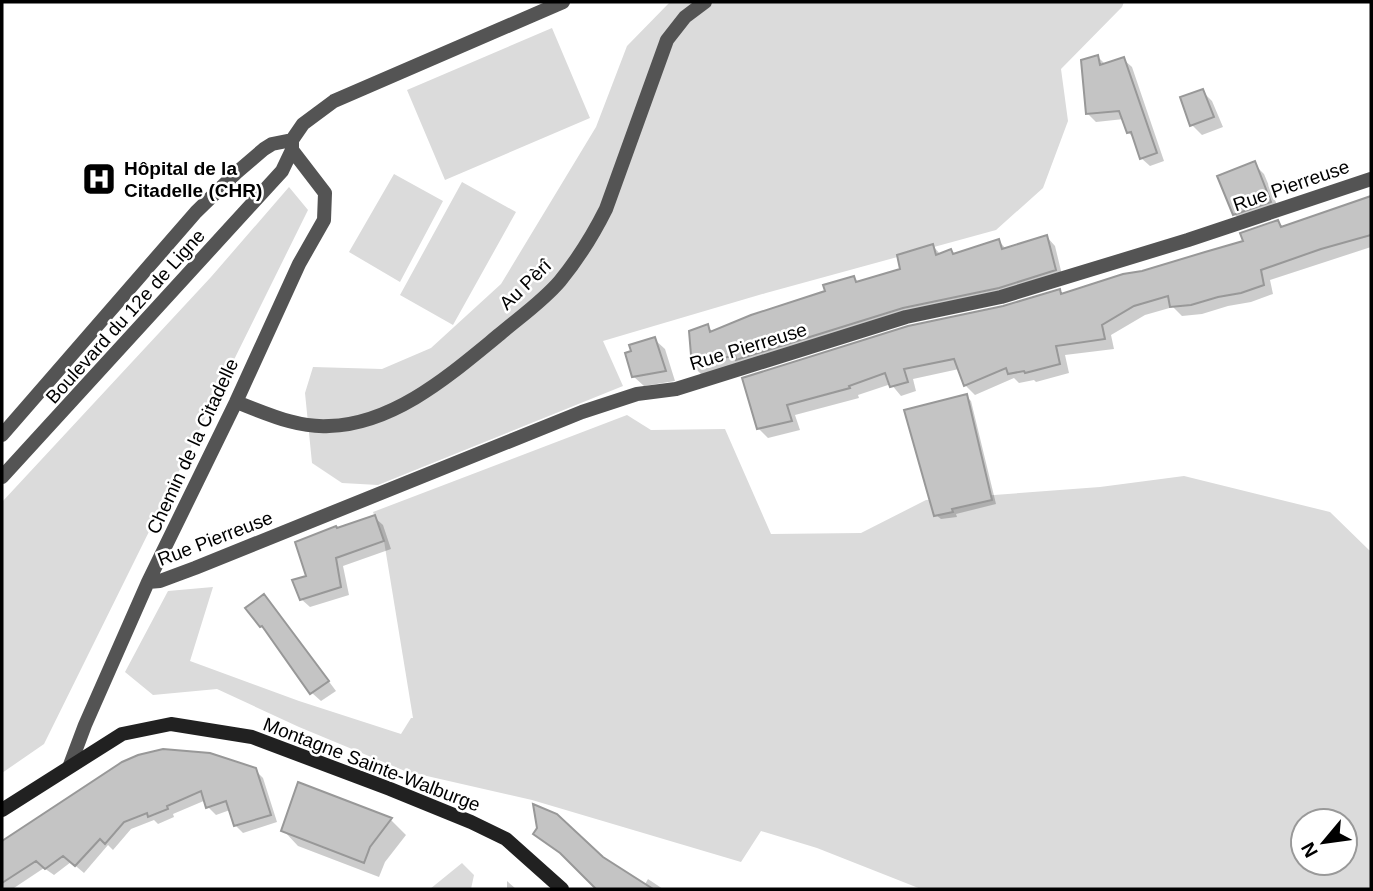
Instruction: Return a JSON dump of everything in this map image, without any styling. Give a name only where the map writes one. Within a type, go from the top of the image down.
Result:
[{"type":"street","points":[[292,145],[303,124],[334,101],[563,2]]},
{"type":"street","name":"Au Pèrî","points":[[236,402],[285,420],[312,425],[351,424],[384,414],[451,373],[537,304],[559,282],[597,227],[606,209],[667,40],[685,17],[705,2]]},
{"type":"street","name":"Boulevard du 12e de Ligne","points":[[2,435],[196,212],[264,149],[272,144],[292,145],[282,172],[2,477]]},
{"type":"street","name":"Chemin de la Citadelle","points":[[71,765],[85,725],[148,582],[236,402],[299,264],[324,220],[325,192],[292,145]]},
{"type":"street","name":"Rue Pierreuse","points":[[148,582],[160,581],[219,559],[582,412],[638,394],[676,389],[906,317],[1025,290],[1188,240],[1371,178]]},
{"type":"street","name":"Montagne Sainte-Walburge","points":[[2,810],[122,734],[171,724],[252,737],[471,822],[506,839],[562,889]]},
{"type":"shaded area","points":[[670,2],[1124,2],[1061,69],[1068,121],[1043,188],[996,230],[603,341],[623,386],[378,485],[342,483],[312,463],[305,393],[313,367],[382,369],[431,348],[501,284],[596,127],[627,46]]},
{"type":"shaded area","points":[[552,28],[590,118],[445,180],[407,90]]},
{"type":"shaded area","points":[[394,174],[443,201],[400,282],[349,252]]},
{"type":"shaded area","points":[[462,182],[516,212],[453,325],[400,295]]},
{"type":"shaded area","points":[[289,187],[308,210],[44,744],[2,773],[2,502],[211,277]]},
{"type":"shaded area","points":[[627,415],[651,430],[725,429],[771,534],[861,533],[926,500],[1100,487],[1184,476],[1330,512],[1371,551],[1371,889],[921,889],[817,848],[761,831],[741,862],[532,800],[405,771],[217,689],[153,695],[125,672],[168,591],[213,587],[190,661],[299,701],[401,734],[413,718],[384,541],[373,512]]},
{"type":"shaded area","points":[[462,863],[474,875],[471,889],[430,889]]},
{"type":"building","points":[[1098,55],[1100,65],[1124,57],[1157,153],[1140,159],[1131,132],[1127,133],[1119,111],[1086,114],[1081,60]]},
{"type":"building","points":[[1203,89],[1214,117],[1190,126],[1180,97]]},
{"type":"building","points":[[1255,161],[1271,202],[1233,215],[1217,176]]},
{"type":"building","points":[[1371,196],[1371,235],[1261,270],[1264,285],[1241,293],[1191,305],[1170,307],[1168,296],[1134,306],[1102,325],[1105,339],[1056,346],[1060,364],[1025,373],[1008,374],[1006,368],[964,386],[954,359],[904,369],[908,382],[890,387],[885,373],[849,386],[850,388],[787,405],[792,421],[757,429],[742,378],[908,326],[1003,306],[1060,289],[1061,294],[1123,274],[1142,271],[1243,241],[1240,233],[1278,220],[1281,227]]},
{"type":"building","points":[[1047,235],[1056,270],[999,288],[903,308],[736,360],[735,355],[692,367],[689,331],[708,324],[710,332],[751,315],[825,291],[823,285],[854,276],[856,282],[900,269],[897,255],[933,244],[936,255],[951,249],[953,254],[999,239],[1002,249]]},
{"type":"building","points":[[655,337],[666,371],[632,377],[625,353],[631,351],[629,345]]},
{"type":"building","points":[[967,394],[992,500],[934,516],[904,410]]},
{"type":"building","points":[[375,515],[384,541],[336,558],[341,587],[300,600],[292,580],[306,576],[295,542]]},
{"type":"building","points":[[264,594],[329,681],[310,694],[262,626],[260,627],[245,608]]},
{"type":"building","points":[[163,749],[210,753],[256,768],[271,815],[234,826],[226,801],[206,808],[201,791],[167,806],[168,809],[148,817],[147,813],[124,822],[105,844],[100,839],[75,866],[63,856],[45,869],[36,861],[2,883],[2,841],[122,762]]},
{"type":"building","points":[[298,782],[392,818],[370,847],[364,863],[281,831]]},
{"type":"building","points":[[533,804],[557,814],[603,857],[653,889],[596,889],[560,853],[533,834],[537,828]]},
{"type":"place","name":"Hôpital de la Citadelle (CHR)","points":[[99,179]]}]
